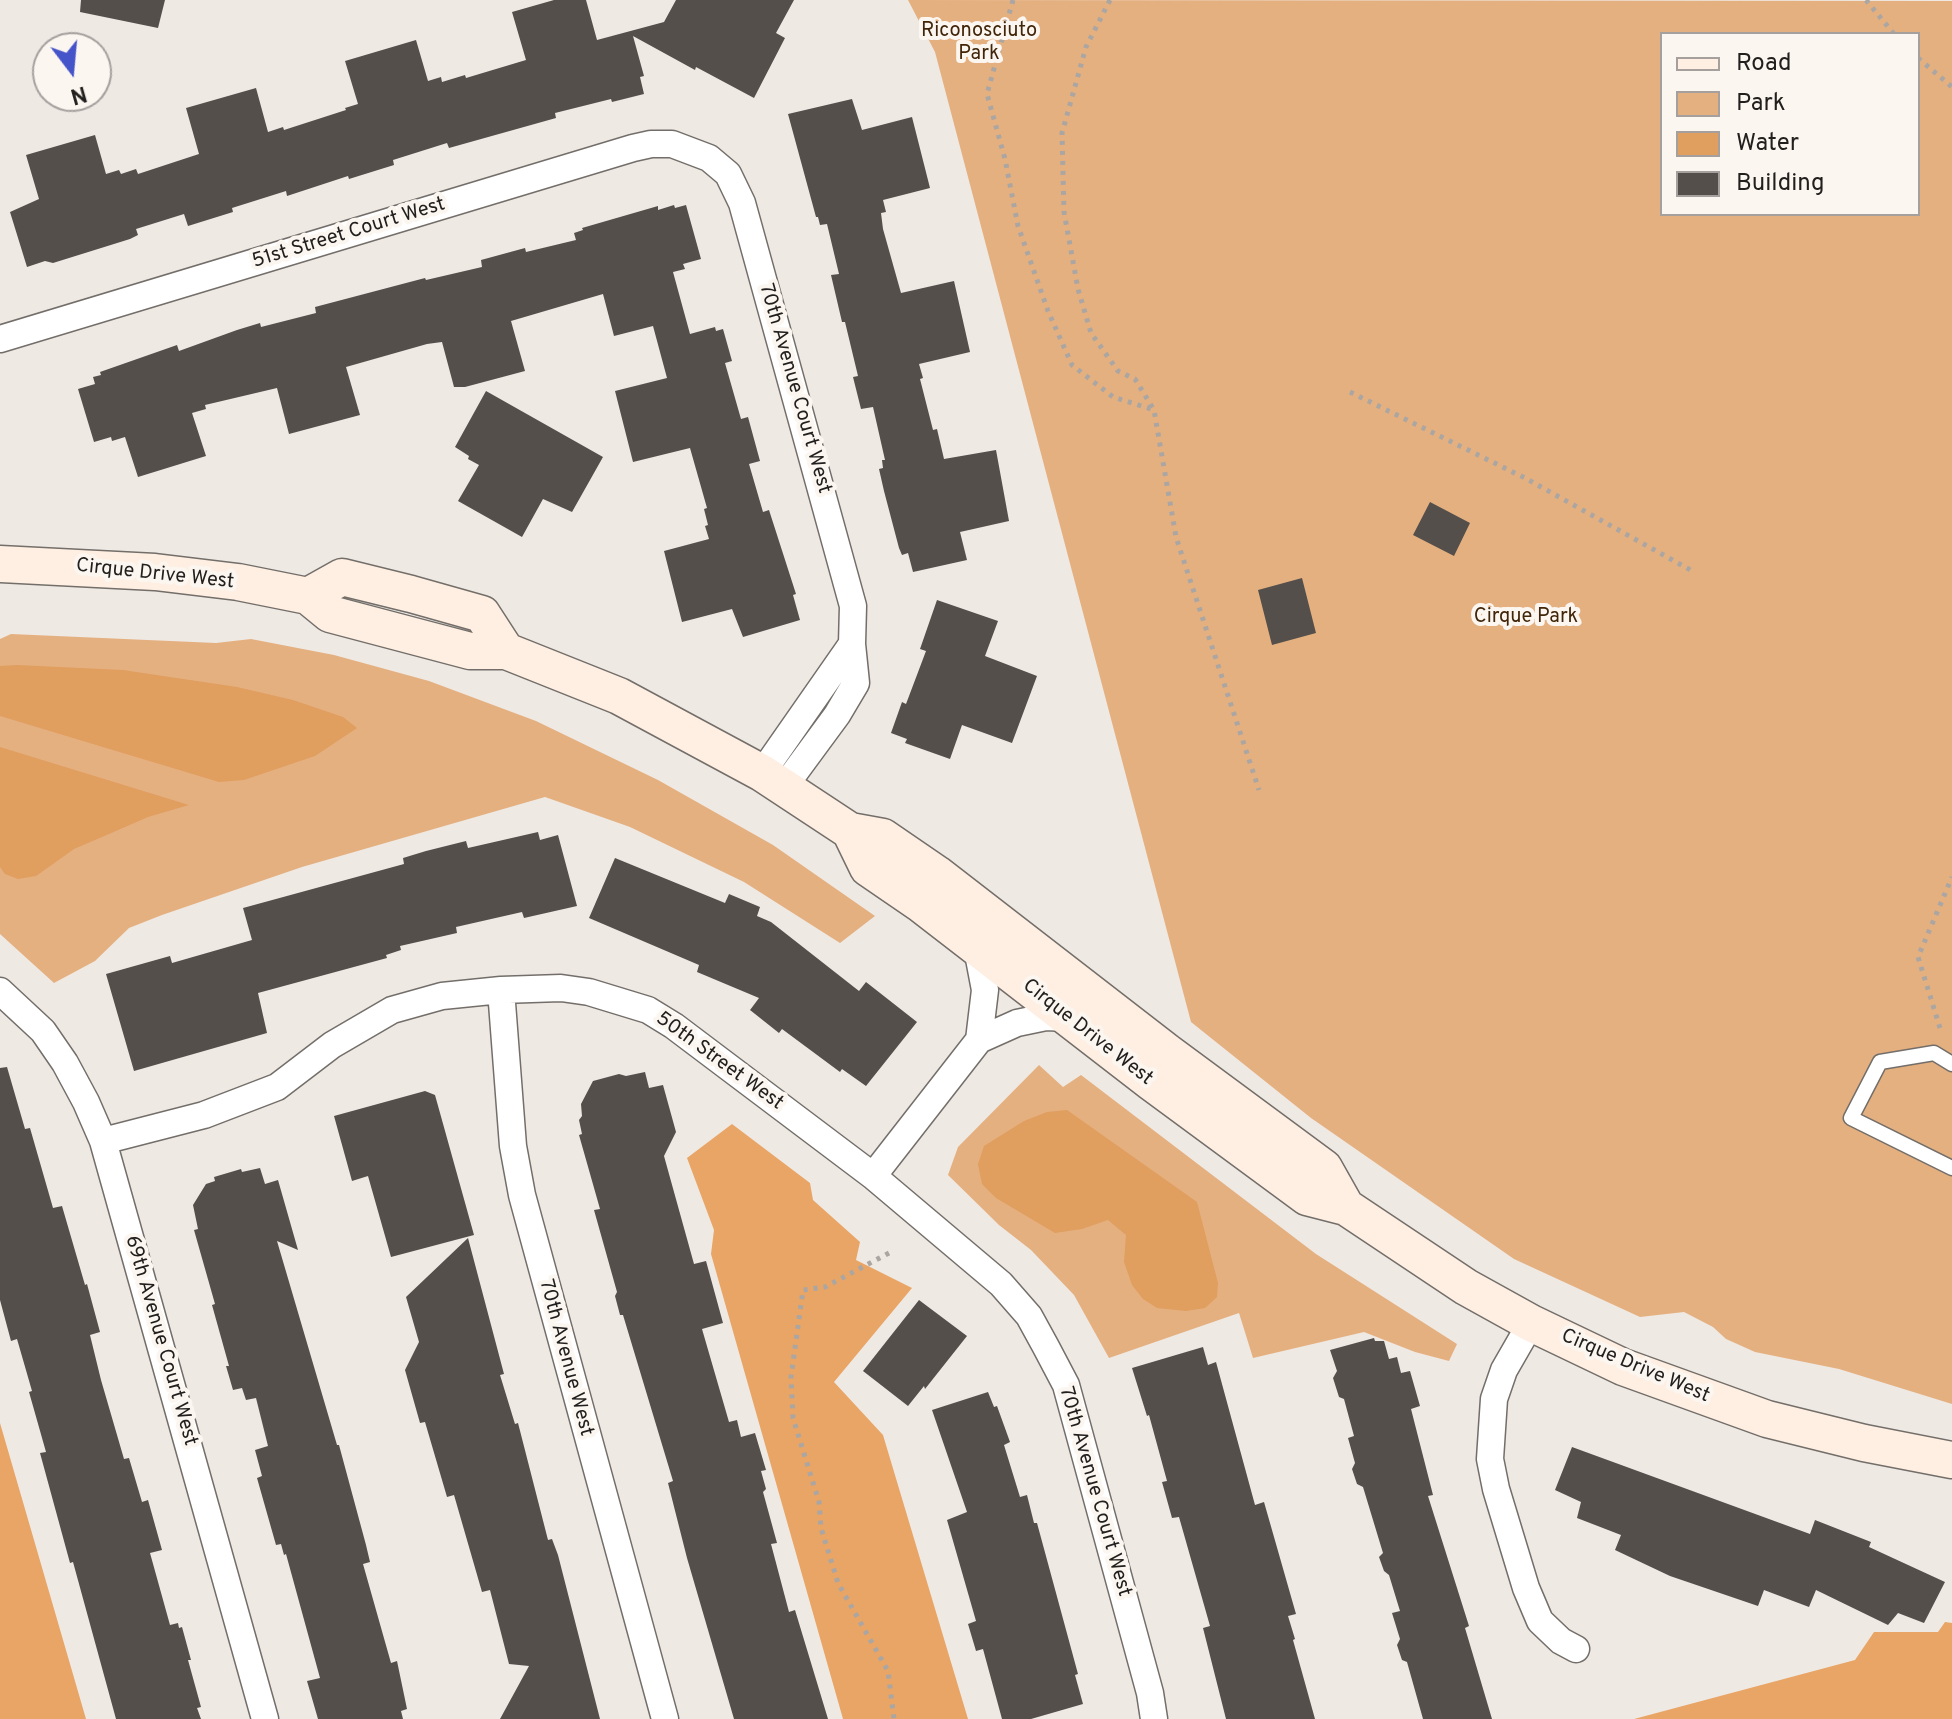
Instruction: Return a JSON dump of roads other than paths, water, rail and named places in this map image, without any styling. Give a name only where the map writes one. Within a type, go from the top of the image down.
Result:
[{"type":"main road","name":"Cirque Drive West","points":[[0,564],[155,572],[238,582],[308,596],[330,614],[470,651],[506,651],[619,696],[773,780],[850,831],[883,837],[937,874],[1178,1081]]},
{"type":"main road","name":"Cirque Drive West","points":[[850,831],[868,868],[922,905],[1068,1018],[1324,1168],[1346,1207],[1466,1287],[1531,1323],[1623,1367],[1767,1419],[1864,1443],[1952,1460]]},
{"type":"street","name":"51st Street Court West","points":[[0,339],[633,148],[663,143],[698,152]]},
{"type":"street","name":"70th Avenue Court West","points":[[698,152],[728,174],[742,203],[851,592],[856,683],[837,715],[773,780]]},
{"type":"street","points":[[977,948],[985,990],[979,1040]]},
{"type":"street","name":"50th Street West","points":[[103,1141],[204,1115],[277,1087],[332,1045],[392,1010],[442,996],[501,990],[576,990],[648,1010],[674,1026],[873,1176]]},
{"type":"street","name":"70th Avenue West","points":[[501,990],[513,1146],[522,1195],[665,1719]]},
{"type":"street","name":"69th Avenue Court West","points":[[0,991],[43,1031],[58,1052],[86,1102],[103,1141],[265,1719]]},
{"type":"street","points":[[873,1176],[979,1040],[1017,1023],[1046,1017],[1068,1018]]},
{"type":"street","name":"70th Avenue Court West","points":[[873,1176],[1001,1284],[1029,1316],[1066,1385],[1150,1693],[1154,1719]]},
{"type":"street","points":[[1531,1323],[1504,1370],[1494,1399],[1490,1459],[1526,1588],[1540,1621],[1561,1641],[1576,1649]]},
{"type":"lane","points":[[1952,1064],[1934,1053],[1880,1062],[1851,1118],[1952,1168]]},
{"type":"water","points":[[0,666],[123,670],[237,687],[293,700],[343,717],[357,728],[315,756],[244,780],[219,782],[0,716]]},
{"type":"water","points":[[0,747],[189,805],[148,817],[74,849],[36,876],[18,879],[5,874],[0,867]]},
{"type":"water","points":[[1067,1110],[1197,1202],[1218,1283],[1217,1297],[1205,1308],[1186,1311],[1157,1308],[1143,1299],[1132,1285],[1124,1262],[1126,1235],[1108,1220],[1082,1229],[1055,1233],[996,1198],[982,1184],[978,1164],[984,1146],[1024,1121],[1047,1112]]},
{"type":"park label","name":"Riconosciuto Park","points":[[979,44]]},
{"type":"park label","name":"Cirque Park","points":[[1526,618]]}]
